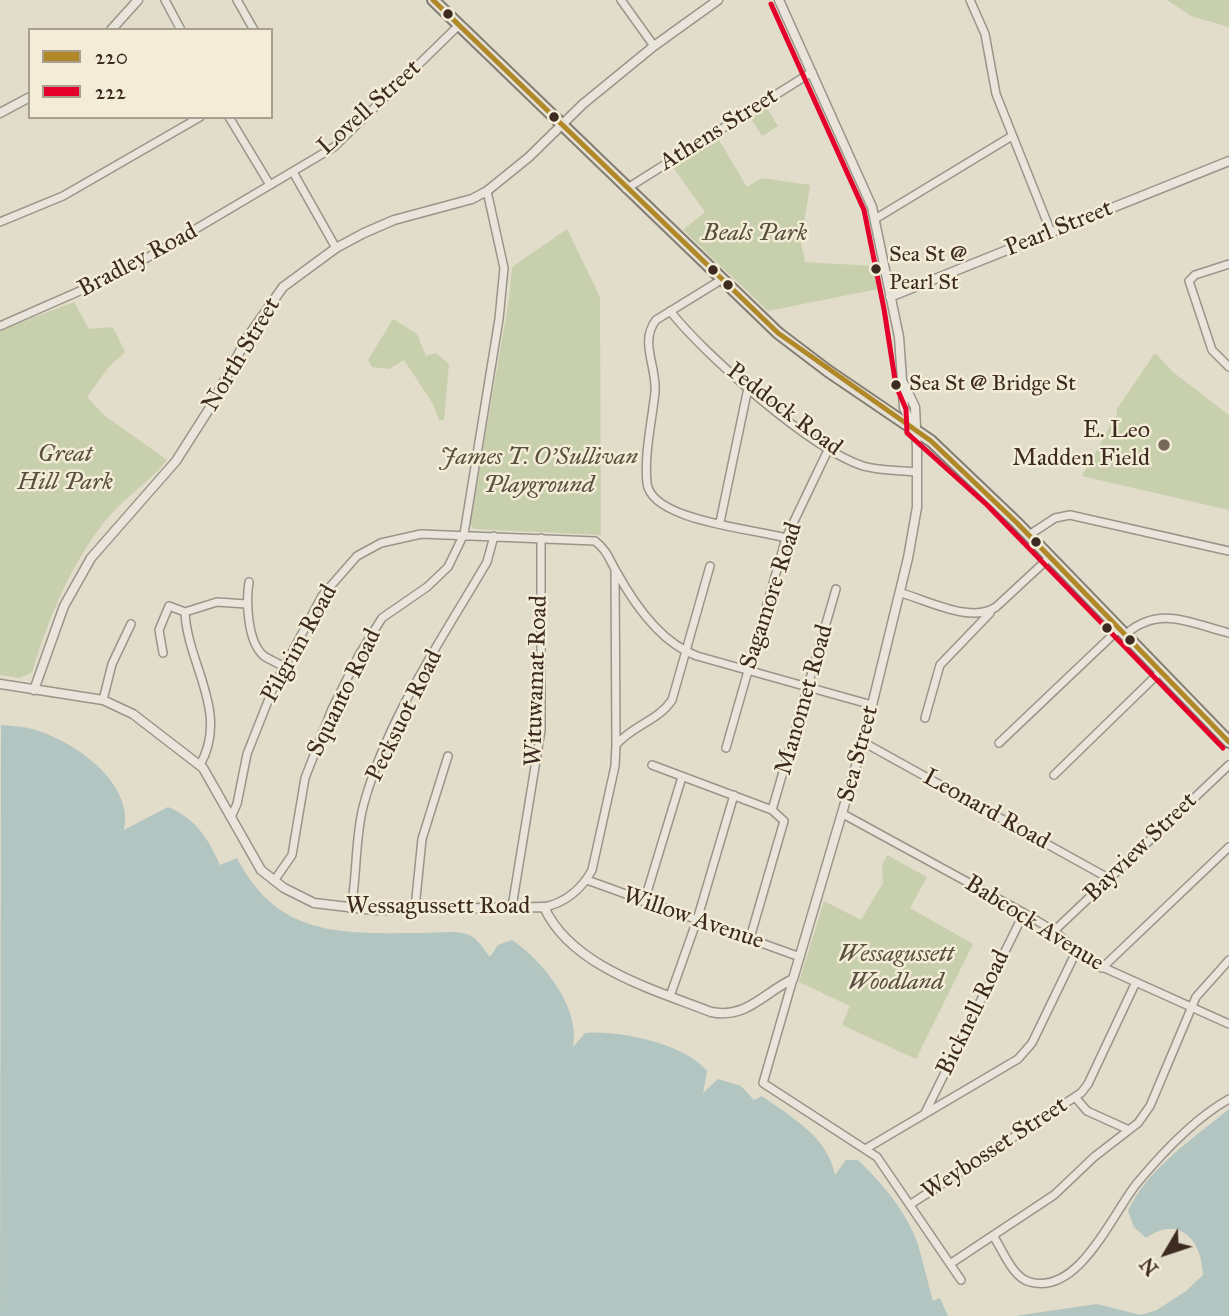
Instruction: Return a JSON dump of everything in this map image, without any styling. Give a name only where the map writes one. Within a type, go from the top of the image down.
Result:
[{"type":"main road","points":[[433,0],[625,189],[804,354],[931,441],[1029,535],[1229,742]]},
{"type":"street","points":[[113,28],[138,0]]},
{"type":"street","points":[[165,0],[180,28]]},
{"type":"street","points":[[237,0],[253,28]]},
{"type":"street","points":[[621,0],[654,46]]},
{"type":"street","name":"North Street","points":[[34,690],[64,606],[90,558],[116,525],[159,481],[194,435],[266,308],[284,287],[336,248],[394,220],[471,199],[487,191],[529,157],[560,124],[654,46],[718,0]]},
{"type":"street","name":"Sea Street","points":[[779,0],[858,170],[875,219],[897,327],[904,384],[902,396],[914,428]]},
{"type":"street","points":[[970,0],[985,34],[996,94],[1051,232]]},
{"type":"street","name":"Lovell Street","points":[[270,185],[334,147],[459,26]]},
{"type":"street","name":"Athens Street","points":[[625,189],[812,72]]},
{"type":"street","points":[[0,113],[28,98]]},
{"type":"street","points":[[0,222],[63,197],[197,119]]},
{"type":"street","points":[[230,119],[270,185]]},
{"type":"street","points":[[875,219],[1012,136]]},
{"type":"street","name":"Pearl Street","points":[[890,297],[1229,161]]},
{"type":"street","points":[[293,172],[336,248]]},
{"type":"street","name":"Bradley Road","points":[[0,326],[123,272],[270,185]]},
{"type":"street","points":[[464,534],[499,319],[504,268],[487,191]]},
{"type":"street","points":[[1229,264],[1191,277],[1189,285],[1212,350],[1229,367]]},
{"type":"street","points":[[721,280],[670,311],[649,329],[648,351],[656,376],[647,483],[655,499],[675,512],[702,521],[720,522],[786,538]]},
{"type":"street","name":"Peddock Road","points":[[670,311],[748,388],[829,448],[870,468],[917,471]]},
{"type":"street","name":"Sea Street","points":[[867,1148],[768,1089],[763,1083],[843,814],[901,593],[917,507],[914,401],[904,384]]},
{"type":"street","points":[[720,522],[748,388]]},
{"type":"street","points":[[879,406],[892,405],[902,396]]},
{"type":"street","name":"Sagamore Road","points":[[726,748],[786,538],[829,448]]},
{"type":"street","points":[[1029,535],[1055,518],[1070,515],[1229,551]]},
{"type":"street","name":"Pilgrim Road","points":[[231,817],[237,804],[254,734],[284,667],[322,596],[357,556],[396,538],[464,534],[595,541],[610,556],[615,569]]},
{"type":"street","name":"Squanto Road","points":[[274,881],[292,855],[305,778],[332,709],[359,655],[382,618],[428,587],[449,568],[464,534]]},
{"type":"street","name":"Pecksuot Road","points":[[351,909],[362,810],[373,776],[402,711],[487,562],[495,536]]},
{"type":"street","name":"Wituwamat Road","points":[[512,907],[540,740],[541,538]]},
{"type":"street","points":[[925,718],[940,665],[993,610],[1050,557]]},
{"type":"street","points":[[616,745],[633,727],[654,717],[668,706],[687,652],[710,566]]},
{"type":"street","points":[[615,569],[654,624],[687,652],[809,690],[872,705]]},
{"type":"street","points":[[587,880],[602,832],[615,766],[615,569]]},
{"type":"street","points":[[249,582],[246,604],[260,652],[284,667]]},
{"type":"street","name":"Manomet Road","points":[[772,810],[809,690],[836,589]]},
{"type":"street","points":[[901,593],[971,613],[993,610]]},
{"type":"street","points":[[163,653],[159,631],[169,606],[185,612],[217,602],[246,604]]},
{"type":"street","points":[[185,612],[210,707],[209,730],[200,765]]},
{"type":"street","points":[[999,743],[1122,631],[1159,617],[1229,633]]},
{"type":"street","points":[[103,700],[111,664],[131,624]]},
{"type":"street","points":[[1055,775],[1161,671]]},
{"type":"street","name":"Wessagussett Road","points":[[0,684],[103,700],[133,714],[200,765],[257,864],[274,881],[314,902],[351,909],[544,907],[563,901],[587,880]]},
{"type":"street","points":[[616,717],[633,727]]},
{"type":"street","name":"Leonard Road","points":[[863,742],[1110,879]]},
{"type":"street","points":[[415,908],[422,839],[448,755]]},
{"type":"street","points":[[652,765],[772,810],[781,817],[785,826],[750,938]]},
{"type":"street","name":"Bayview Street","points":[[1054,931],[1229,765]]},
{"type":"street","points":[[644,902],[682,777]]},
{"type":"street","points":[[670,996],[697,920],[734,795]]},
{"type":"street","name":"Babcock Avenue","points":[[843,814],[1024,913],[1054,931],[1076,952],[1102,968],[1229,1024]]},
{"type":"street","points":[[1102,968],[1229,848]]},
{"type":"street","name":"Willow Avenue","points":[[587,880],[800,957]]},
{"type":"street","points":[[544,907],[559,930],[603,968],[711,1012],[733,1014],[751,1007],[793,979]]},
{"type":"street","name":"Bicknell Road","points":[[925,1113],[1024,913]]},
{"type":"street","points":[[961,1280],[886,1167],[867,1148],[1002,1071],[1024,1053],[1076,952]]},
{"type":"street","points":[[950,1264],[1054,1195],[1087,1163],[1129,1130],[1150,1106],[1200,990],[1229,960]]},
{"type":"street","name":"Weybosset Street","points":[[911,1204],[1075,1097],[1088,1084],[1136,982]]},
{"type":"street","points":[[1075,1097],[1087,1111],[1129,1130]]},
{"type":"street","points":[[994,1237],[1023,1279],[1042,1283],[1067,1273],[1100,1240],[1126,1197],[1146,1172],[1202,1119],[1229,1099]]},
{"type":"green space","points":[[1167,0],[1229,0],[1229,27],[1191,16]]},
{"type":"green space","points":[[766,107],[778,126],[762,136],[750,117]]},
{"type":"green space","name":"Beals Park","points":[[717,137],[747,187],[762,178],[810,185],[801,243],[805,262],[874,266],[878,289],[768,311],[683,230],[705,212],[672,166]]},
{"type":"green space","name":"James T. O'Sullivan Playground","points":[[567,229],[600,297],[601,535],[474,529],[470,524],[509,299],[512,267]]},
{"type":"green space","name":"Great Hill Park","points":[[74,302],[89,329],[113,327],[125,352],[108,368],[87,397],[105,416],[167,460],[112,513],[92,538],[53,613],[32,672],[20,678],[0,675],[0,324],[3,329]]},
{"type":"green space","points":[[393,319],[417,334],[426,356],[436,353],[449,364],[444,420],[439,420],[433,404],[404,360],[389,369],[372,367],[368,360]]},
{"type":"green space","name":"E. Leo Madden Field","points":[[1155,353],[1173,372],[1229,415],[1229,510],[1082,476],[1117,414],[1117,409]]},
{"type":"green space","name":"Wessagussett Woodland","points":[[887,855],[927,877],[910,908],[973,944],[916,1059],[842,1025],[850,1006],[799,982],[824,901],[861,920],[883,883],[882,865]]},
{"type":"shaded area","points":[[1,725],[25,727],[45,733],[63,741],[96,765],[110,779],[120,795],[125,812],[124,830],[168,807],[186,817],[206,838],[220,865],[237,858],[254,885],[273,904],[294,918],[341,931],[462,933],[475,939],[490,957],[498,945],[512,940],[536,960],[557,987],[571,1017],[573,1047],[585,1033],[616,1034],[651,1041],[684,1053],[707,1071],[703,1093],[718,1079],[741,1086],[754,1100],[762,1096],[807,1129],[825,1150],[835,1175],[846,1160],[858,1160],[883,1187],[899,1207],[916,1239],[933,1301],[940,1298],[948,1316],[0,1316]]},
{"type":"shaded area","points":[[1229,1109],[1229,1316],[1015,1316],[1097,1304],[1141,1315],[1157,1310],[1186,1291],[1203,1275],[1198,1251],[1186,1234],[1169,1229],[1158,1231],[1146,1238],[1134,1227],[1128,1211],[1136,1196],[1159,1168]]},
{"type":"transit line","name":"220","points":[[433,0],[778,333],[931,441],[1017,523],[1229,742]]},
{"type":"transit line","name":"222","points":[[771,4],[864,210],[896,386],[906,409],[907,433],[987,505],[1223,748]]},
{"type":"place","name":"Sea St @ Pearl St","points":[[876,269]]},
{"type":"place","name":"Sea St @ Bridge St","points":[[896,385]]},
{"type":"place","name":"E. Leo Madden Field","points":[[1164,445]]}]
